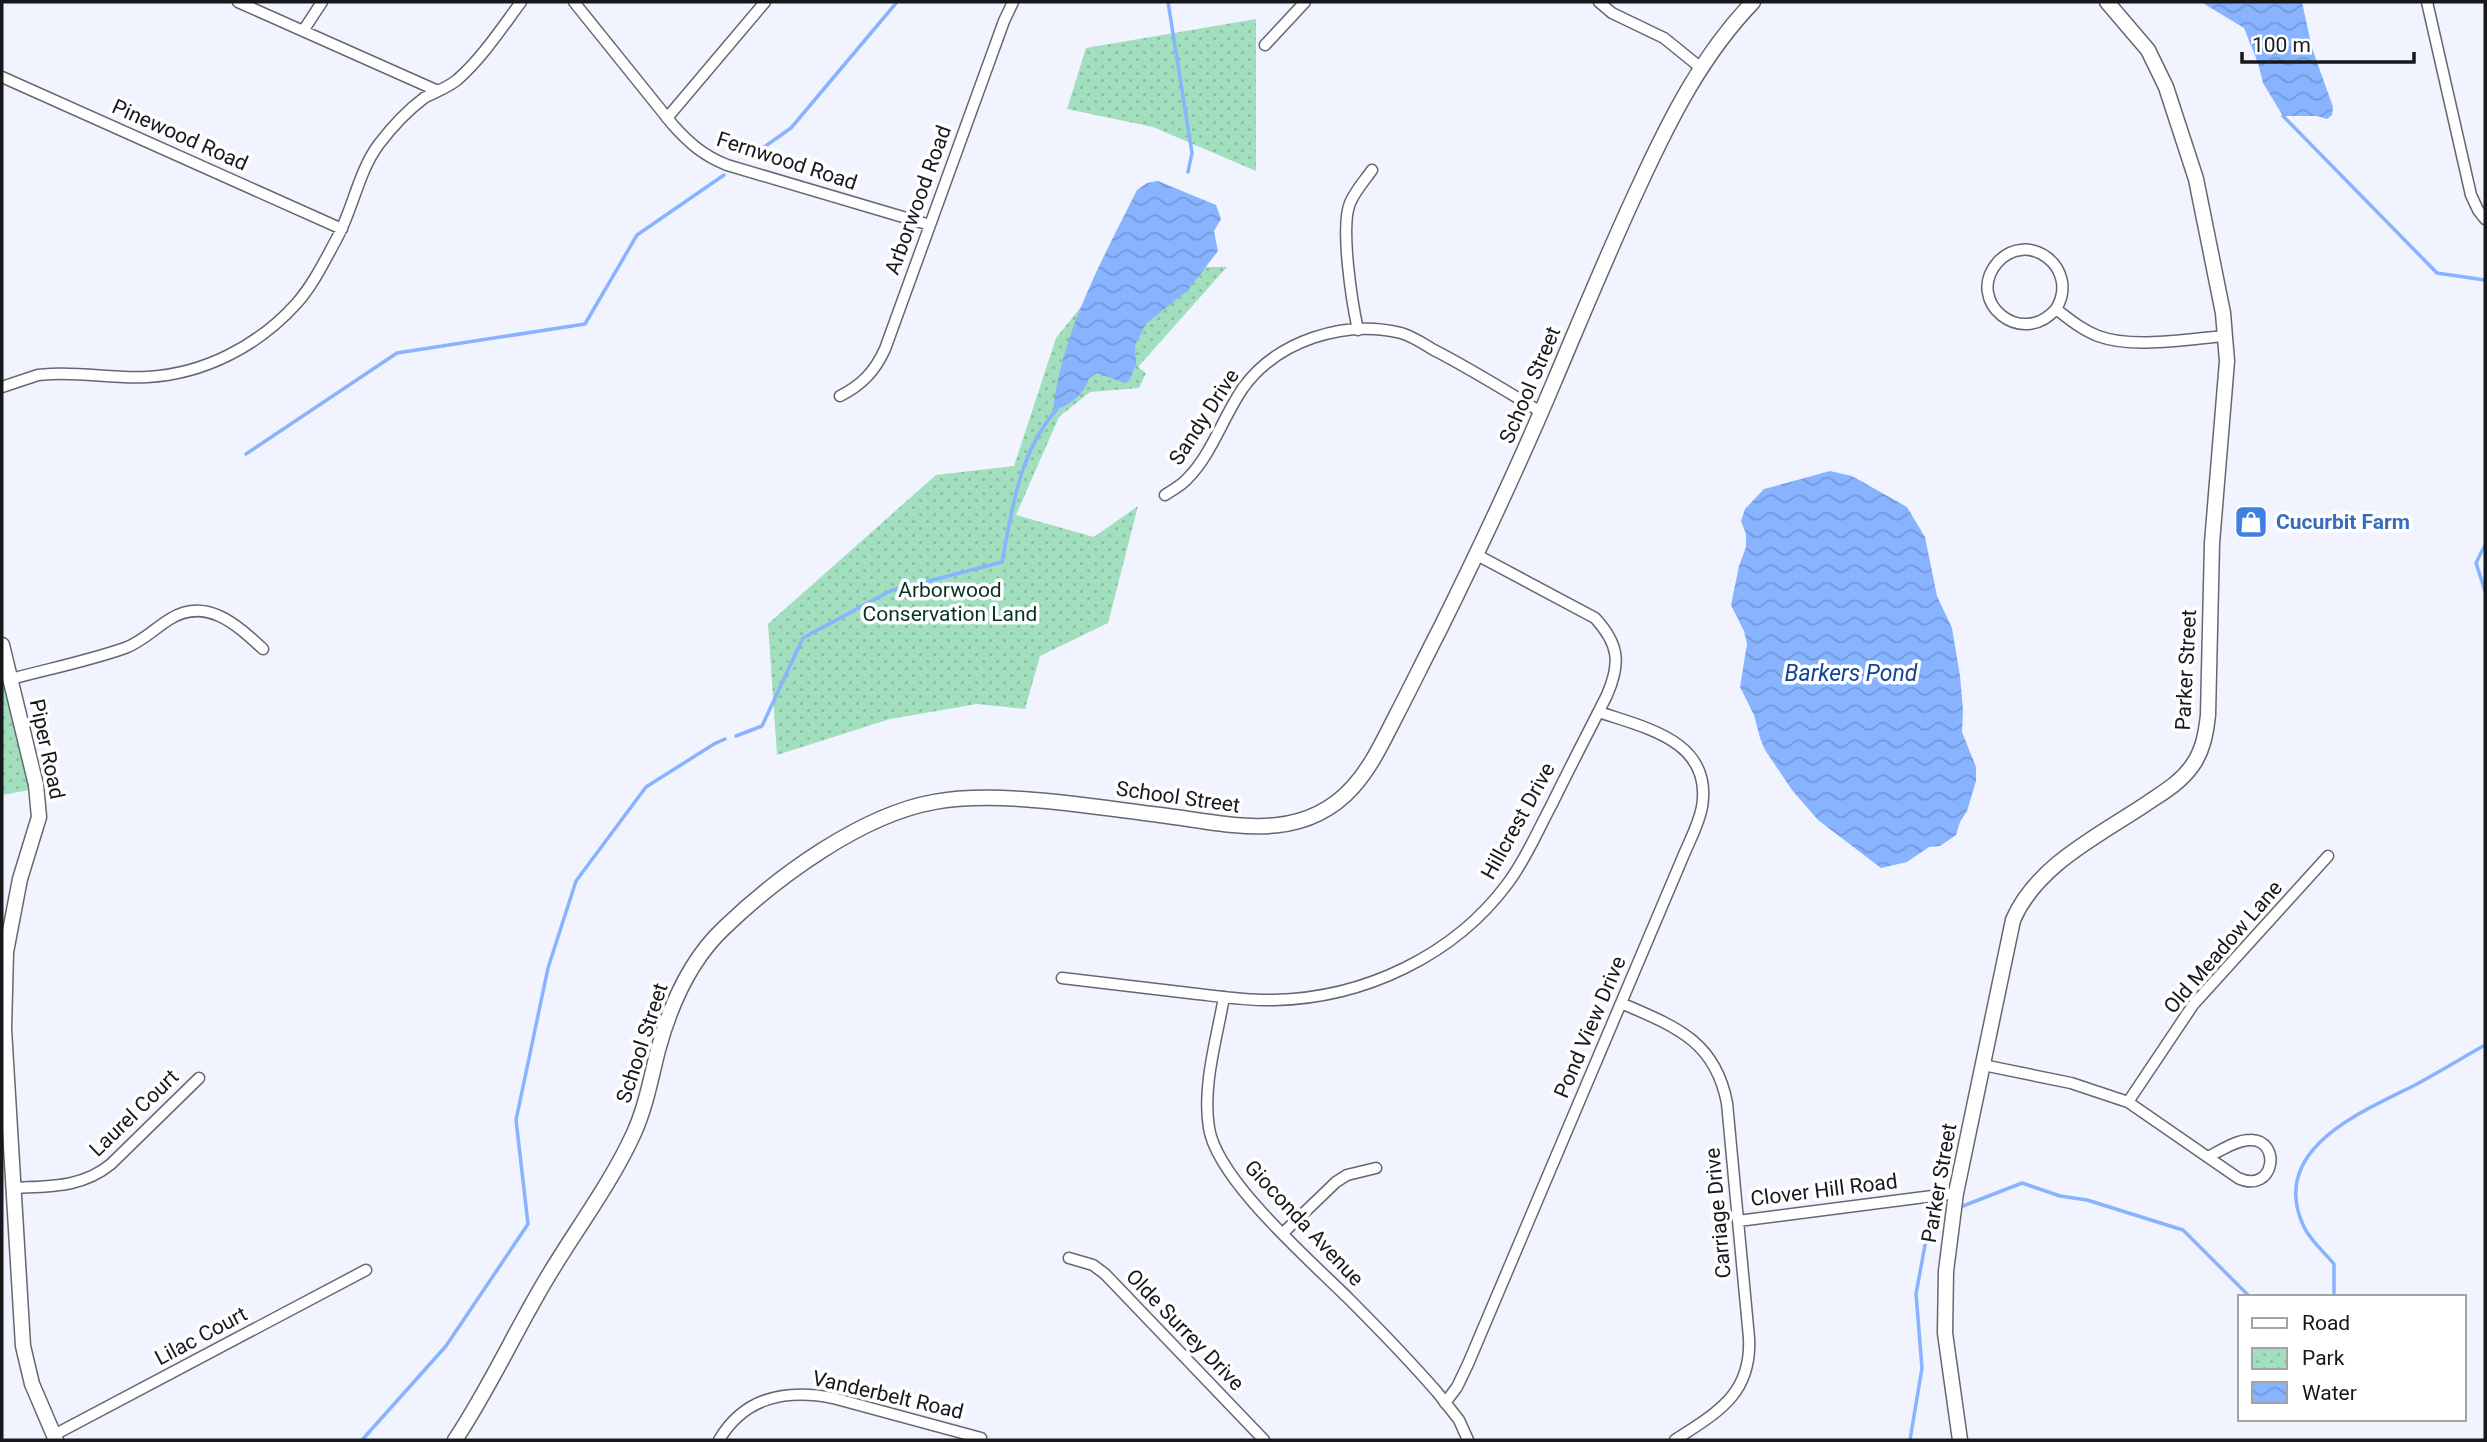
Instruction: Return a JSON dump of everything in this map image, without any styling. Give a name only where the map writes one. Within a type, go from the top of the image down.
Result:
[{"type":"street","points":[[237,2],[438,91]]},
{"type":"street","points":[[303,31],[322,2]]},
{"type":"street","points":[[2,387],[38,375],[146,377],[181,373],[239,350],[275,325],[298,302],[317,274],[342,229],[367,164],[378,145],[401,119],[424,99],[454,82],[473,64],[521,2]]},
{"type":"street","name":"Fernwood Road","points":[[574,2],[667,118],[697,149],[727,165],[930,225]]},
{"type":"street","points":[[667,118],[765,2]]},
{"type":"street","name":"Arborwood Road","points":[[840,397],[863,382],[879,361],[1013,2]]},
{"type":"street","points":[[1265,45],[1305,2]]},
{"type":"street","points":[[1599,2],[1612,13],[1664,38],[1701,68]]},
{"type":"street","name":"School Street","points":[[455,1440],[482,1397],[542,1287],[627,1147],[644,1106],[672,1008],[686,977],[721,930],[803,863],[841,839],[890,814],[936,801],[964,798],[1039,801],[1248,828],[1284,824],[1315,815],[1345,796],[1366,771],[1477,555],[1508,490],[1612,243],[1673,114],[1701,68],[1753,2]]},
{"type":"street","name":"Parker Street","points":[[1960,1440],[1945,1333],[1944,1292],[1956,1193],[2011,929],[2022,902],[2042,877],[2182,777],[2193,765],[2206,734],[2213,517],[2227,380],[2225,336],[2213,257],[2196,179],[2166,87],[2148,50],[2107,2]]},
{"type":"street","points":[[2427,2],[2471,195],[2485,219]]},
{"type":"street","name":"Pinewood Road","points":[[2,77],[342,229]]},
{"type":"street","points":[[1358,330],[1353,307],[1347,217],[1351,202],[1372,170]]},
{"type":"street","points":[[2023,250],[2041,253],[2051,260],[2061,275],[2063,286],[2056,309],[2047,317],[2031,324],[2019,324],[2002,316],[1994,308],[1988,291],[1991,273],[1997,263],[2012,253],[2023,250]]},
{"type":"street","points":[[2056,309],[2091,333],[2112,339],[2147,341],[2225,336]]},
{"type":"street","name":"Sandy Drive","points":[[1165,495],[1186,481],[1203,461],[1234,401],[1251,376],[1274,357],[1323,334],[1358,330],[1403,334],[1541,412]]},
{"type":"street","name":"Hillcrest Drive","points":[[1062,978],[1224,997],[1284,1000],[1344,991],[1388,976],[1446,944],[1485,910],[1510,881],[1531,845],[1599,712],[1614,678],[1617,662],[1607,630],[1587,612],[1477,555]]},
{"type":"street","points":[[11,679],[126,647],[173,617],[188,612],[220,614],[264,649]]},
{"type":"street","name":"Piper Road","points":[[2,645],[39,806],[36,830],[17,890],[5,970],[4,1029],[24,1352],[32,1384],[55,1438]]},
{"type":"street","name":"Pond View Drive","points":[[1445,1403],[1457,1387],[1468,1364],[1699,818],[1702,792],[1698,767],[1682,747],[1652,730],[1599,712]]},
{"type":"street","name":"Old Meadow Lane","points":[[2128,1102],[2193,1006],[2328,856]]},
{"type":"street","name":"Gioconda Avenue","points":[[1224,997],[1208,1094],[1208,1127],[1212,1141],[1230,1174],[1283,1233],[1412,1364],[1459,1420],[1468,1440]]},
{"type":"street","name":"Carriage Drive","points":[[1621,1003],[1669,1024],[1688,1035],[1704,1050],[1716,1068],[1727,1103],[1749,1338],[1748,1365],[1729,1402],[1675,1440]]},
{"type":"street","points":[[1983,1065],[2071,1083],[2128,1102],[2208,1157],[2245,1181],[2259,1180],[2269,1170],[2271,1163],[2268,1149],[2263,1144],[2250,1140],[2208,1157]]},
{"type":"street","name":"Laurel Court","points":[[14,1188],[69,1184],[94,1176],[111,1164],[199,1078]]},
{"type":"street","points":[[1283,1233],[1336,1182],[1347,1175],[1376,1168]]},
{"type":"street","name":"Clover Hill Road","points":[[1738,1221],[1956,1193]]},
{"type":"street","name":"Olde Surrey Drive","points":[[1069,1258],[1085,1262],[1105,1274],[1264,1440]]},
{"type":"street","name":"Lilac Court","points":[[55,1438],[366,1269]]},
{"type":"street","name":"Vanderbelt Road","points":[[719,1440],[731,1423],[746,1412],[771,1396],[789,1394],[834,1398],[981,1438]]},
{"type":"green space","points":[[1256,19],[1256,171],[1153,127],[1067,109],[1086,48]]},
{"type":"green space","name":"Arborwood Conservation Land","points":[[1149,222],[1203,267],[1227,267],[1138,367],[1146,373],[1139,388],[1090,392],[1059,417],[1016,515],[1094,537],[1138,506],[1108,623],[1040,656],[1025,709],[977,704],[890,719],[777,755],[768,624],[936,475],[1014,466],[1056,338]]},
{"type":"green space","points":[[2,662],[30,790],[2,795]]},
{"type":"water","points":[[2201,2],[2302,2],[2312,48],[2333,107],[2332,115],[2327,119],[2317,116],[2283,116],[2263,83],[2244,28]]},
{"type":"water","points":[[1158,181],[1216,205],[1221,219],[1214,231],[1218,251],[1189,289],[1146,324],[1135,345],[1136,365],[1129,381],[1125,383],[1097,373],[1089,378],[1075,399],[1053,409],[1065,351],[1098,269],[1137,190],[1147,183]]},
{"type":"water","name":"Barkers Pond","points":[[1830,471],[1852,476],[1907,507],[1925,537],[1937,596],[1952,628],[1960,676],[1962,732],[1976,767],[1976,781],[1956,835],[1940,846],[1929,847],[1907,862],[1881,868],[1818,820],[1792,790],[1765,750],[1754,715],[1740,687],[1747,644],[1744,631],[1731,605],[1746,547],[1746,534],[1741,521],[1745,509],[1764,489]]},
{"type":"waterway","points":[[750,157],[791,128],[897,2]]},
{"type":"waterway","points":[[1168,2],[1192,153],[1188,172]]},
{"type":"waterway","points":[[2283,116],[2437,273],[2485,280]]},
{"type":"waterway","points":[[246,454],[397,353],[585,324],[637,235],[724,175]]},
{"type":"waterway","points":[[736,736],[762,726],[803,638],[890,591],[1002,562],[1026,460],[1046,423],[1060,405]]},
{"type":"waterway","points":[[2485,545],[2476,563],[2485,591]]},
{"type":"waterway","points":[[362,1440],[446,1346],[528,1224],[516,1120],[548,968],[576,881],[646,787],[725,739]]},
{"type":"waterway","points":[[2334,1295],[2334,1264],[2304,1227],[2296,1200],[2298,1176],[2309,1155],[2347,1121],[2485,1045]]},
{"type":"waterway","points":[[1963,1206],[2022,1183],[2060,1196],[2087,1200],[2183,1230],[2248,1295]]},
{"type":"waterway","points":[[1910,1440],[1922,1368],[1916,1294],[1925,1245],[1941,1220]]},
{"type":"place","name":"Cucurbit Farm","points":[[2251,522]]}]
